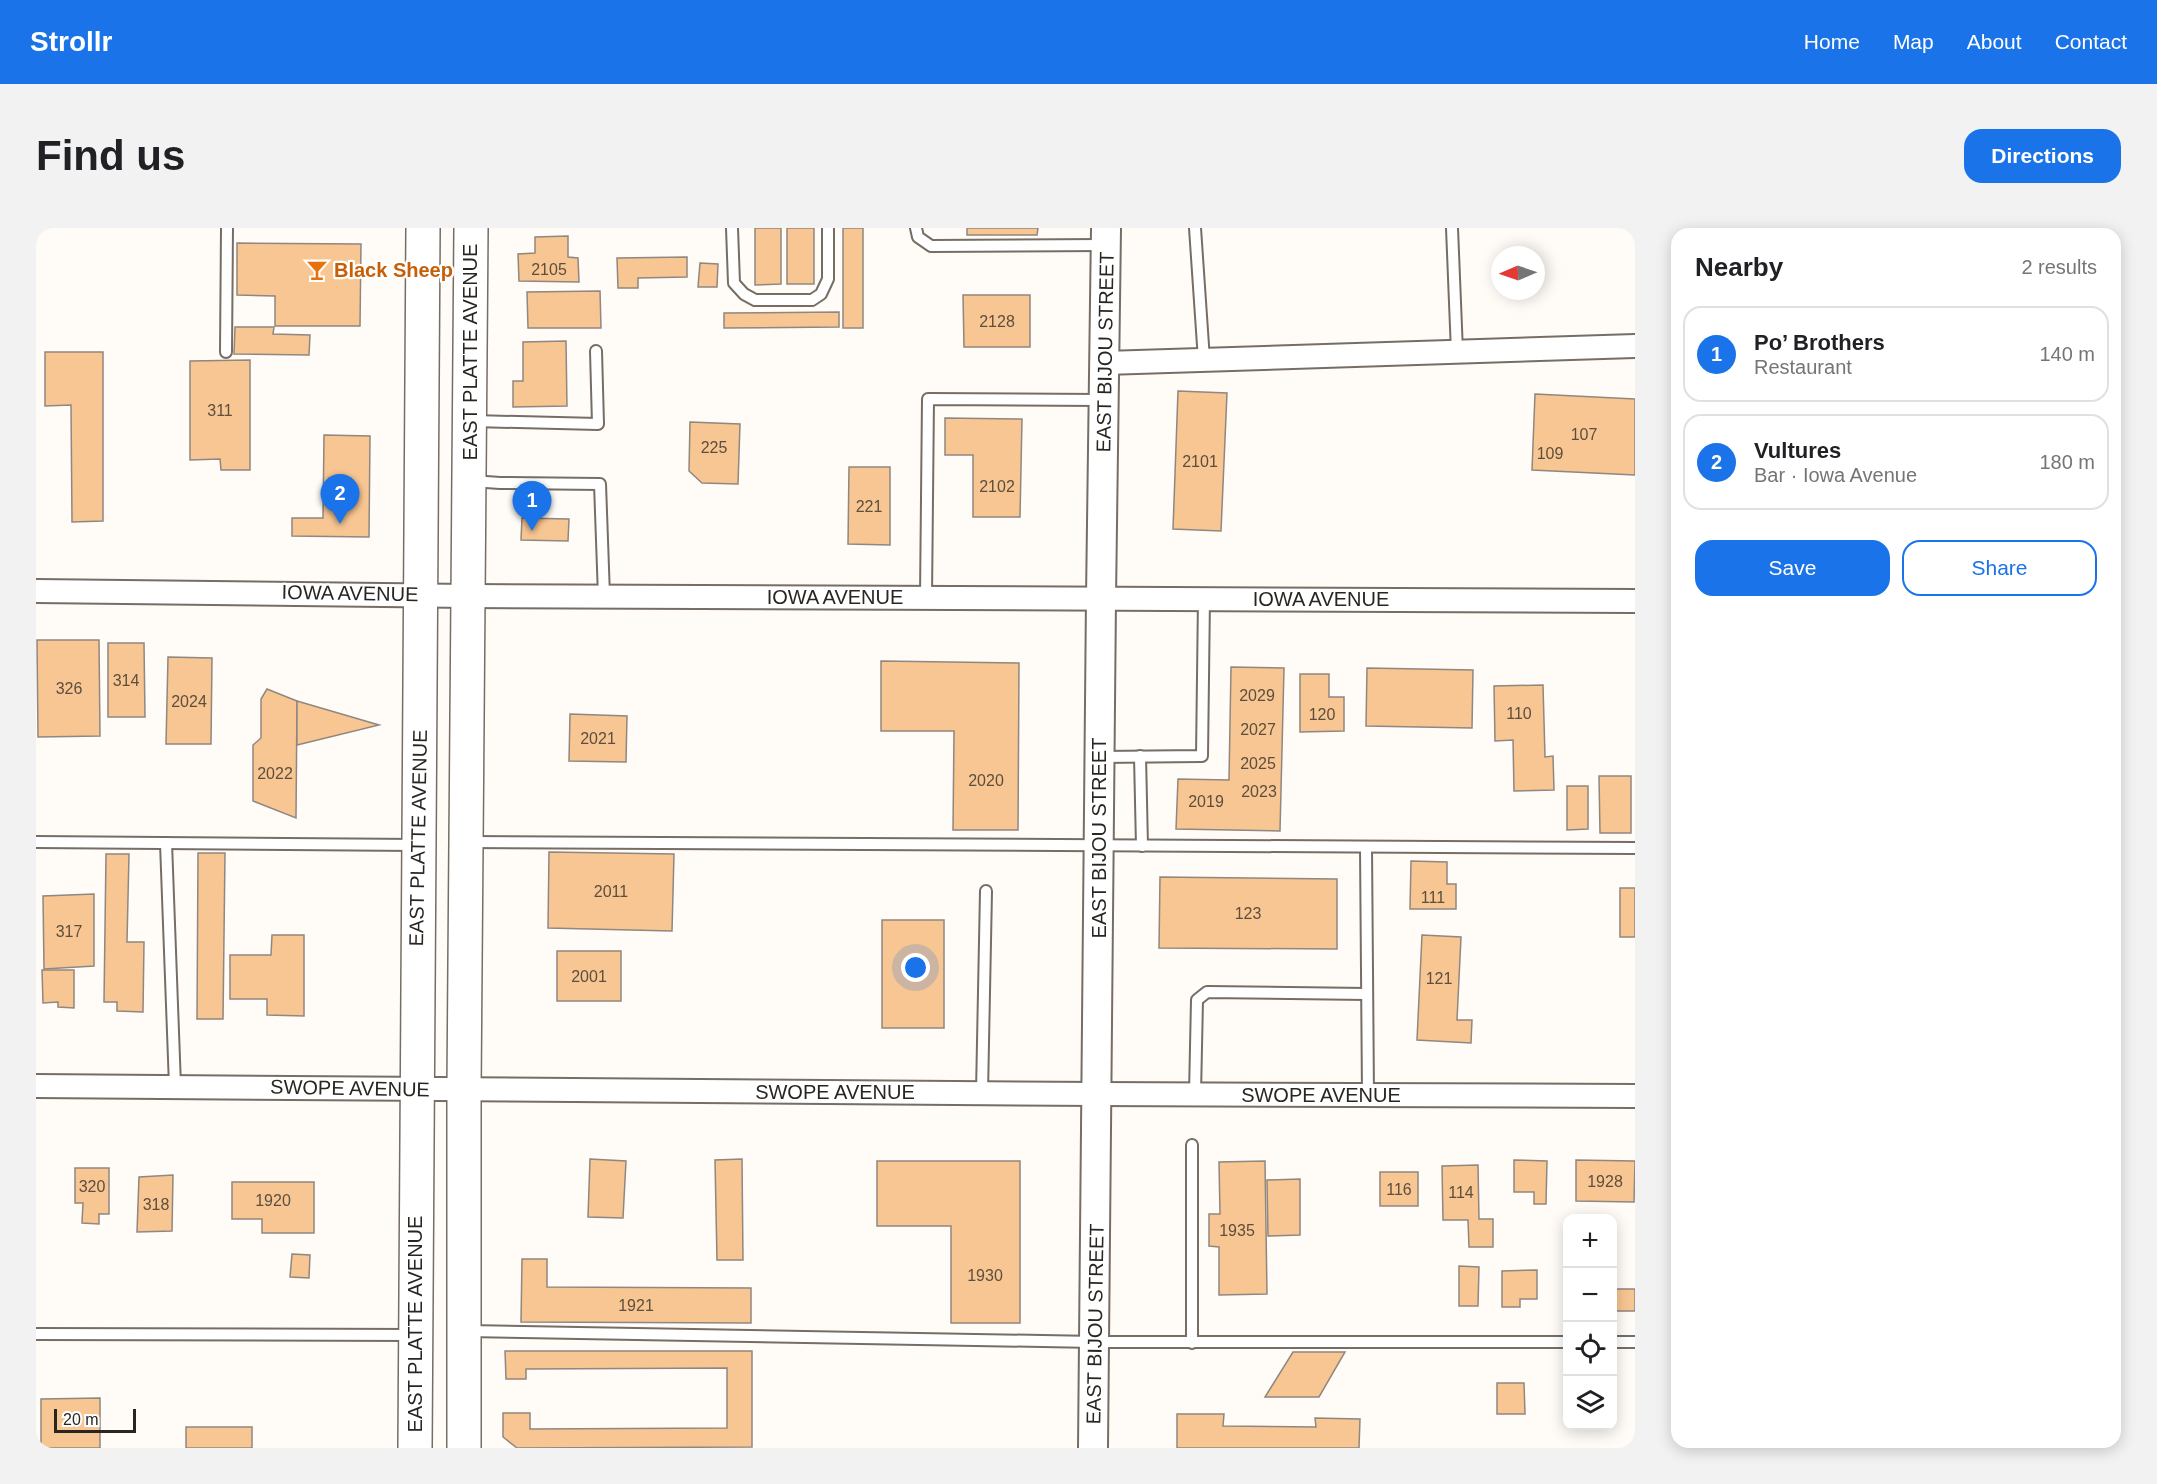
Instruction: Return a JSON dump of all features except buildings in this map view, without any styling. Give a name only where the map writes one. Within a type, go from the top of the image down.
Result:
[{"type":"main road","name":"EAST PLATTE AVENUE","points":[[415,1448],[423,228]]},
{"type":"main road","name":"EAST PLATTE AVENUE","points":[[464,1448],[464,1089],[471,228]]},
{"type":"street","name":"EAST BIJOU STREET","points":[[1093,1448],[1106,237]]},
{"type":"street","points":[[1105,363],[1635,346]]},
{"type":"street","name":"IOWA AVENUE","points":[[36,591],[469,596],[1635,601]]},
{"type":"street","name":"SWOPE AVENUE","points":[[36,1086],[1635,1096]]},
{"type":"lane","points":[[226,351],[227,228]]},
{"type":"lane","points":[[732,228],[734,284],[744,294],[755,300],[812,300],[821,294],[828,279],[828,228]]},
{"type":"lane","points":[[916,228],[918,237],[931,246],[1106,237]]},
{"type":"lane","points":[[1195,228],[1204,360]]},
{"type":"lane","points":[[1452,228],[1457,352]]},
{"type":"lane","points":[[470,422],[598,424],[596,351]]},
{"type":"lane","points":[[926,597],[928,399],[1105,400]]},
{"type":"lane","points":[[469,481],[600,484],[604,596]]},
{"type":"lane","points":[[1100,757],[1202,756],[1204,598]]},
{"type":"lane","points":[[1140,756],[1142,846]]},
{"type":"lane","points":[[36,842],[418,845]]},
{"type":"lane","points":[[467,842],[1635,848]]},
{"type":"lane","points":[[166,843],[175,1086]]},
{"type":"lane","points":[[1366,847],[1368,1095]]},
{"type":"lane","points":[[982,1093],[986,891]]},
{"type":"lane","points":[[1195,1094],[1197,1000],[1207,992],[1367,994]]},
{"type":"lane","points":[[1192,1145],[1192,1343]]},
{"type":"lane","points":[[464,1331],[1192,1343],[1563,1342]]},
{"type":"lane","points":[[36,1334],[415,1335]]},
{"type":"lane","points":[[1617,1342],[1635,1342]]},
{"type":"place","name":"Black Sheep","points":[[317,270]]},
{"type":"place","name":"Vultures","points":[[340,524]]},
{"type":"place","name":"Po’ Brothers","points":[[532,531]]}]
